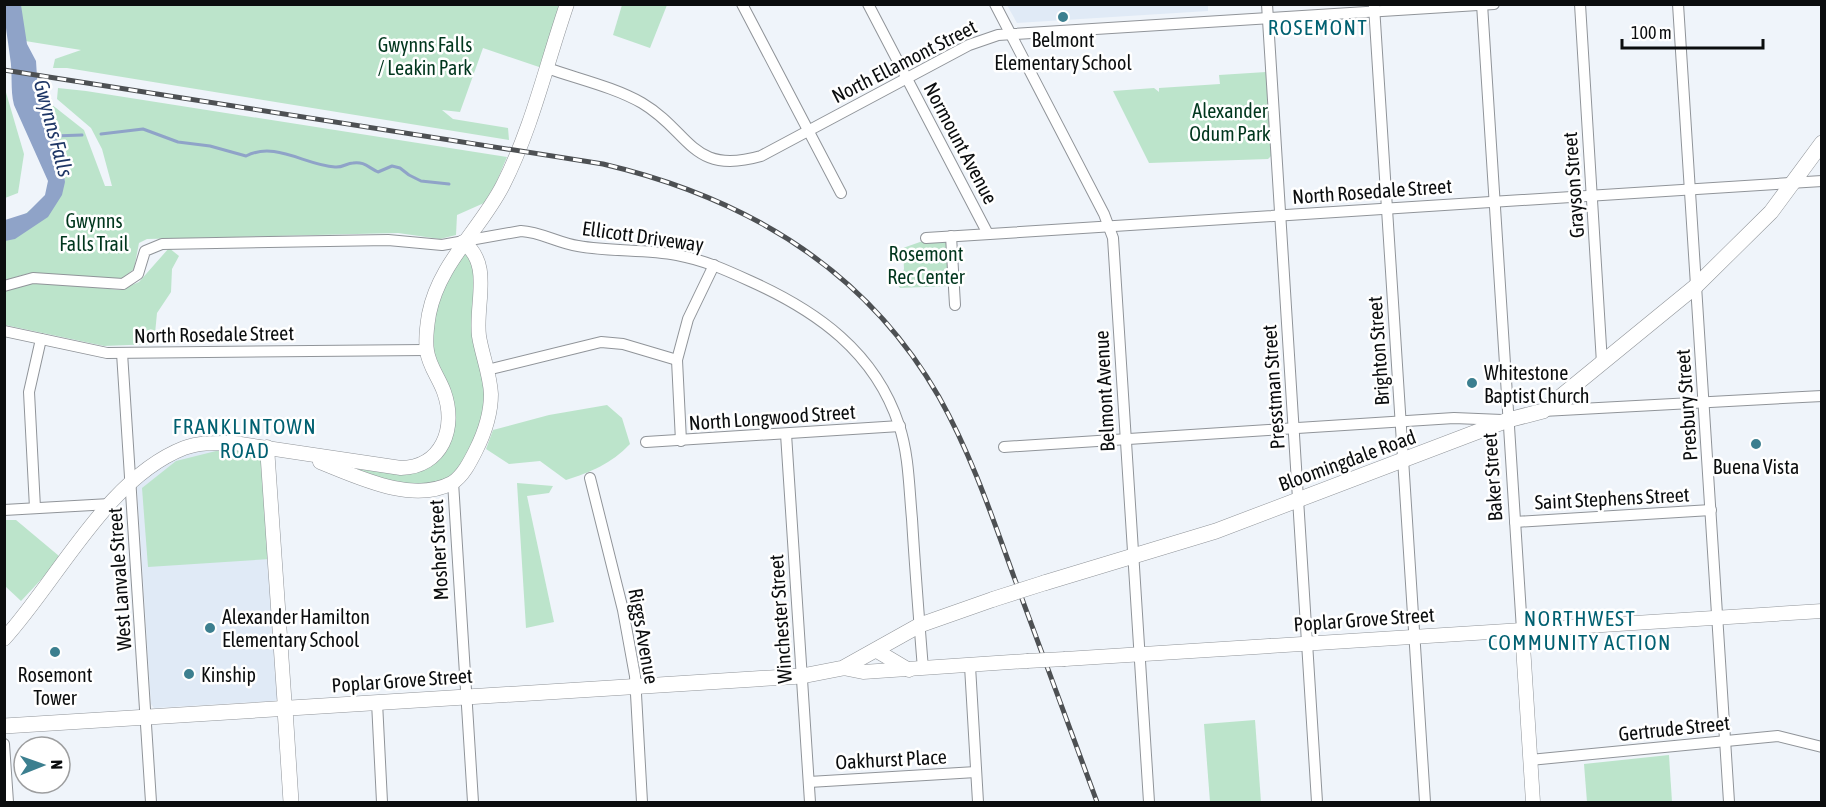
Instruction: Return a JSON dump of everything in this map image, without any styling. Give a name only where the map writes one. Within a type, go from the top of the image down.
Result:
[{"type":"main road","name":"Bloomingdale Road","points":[[802,676],[843,668],[920,625],[1044,583],[1216,531],[1508,420],[1543,411],[1696,286],[1753,232],[1821,143]]},
{"type":"main road","name":"Poplar Grove Street","points":[[4,726],[802,676]]},
{"type":"main road","points":[[285,709],[291,802]]},
{"type":"street","points":[[4,639],[34,605],[110,504],[167,456],[185,448],[215,442],[267,447],[401,468],[413,468],[434,457],[446,437],[449,414],[444,391],[426,350],[427,327],[433,299],[451,259],[502,186],[547,68],[567,4]]},
{"type":"street","points":[[742,4],[841,193]]},
{"type":"street","name":"Normount Avenue","points":[[868,4],[988,234]]},
{"type":"street","name":"Belmont Avenue","points":[[995,4],[1110,226],[1113,238],[1149,802]]},
{"type":"street","name":"Presstman Street","points":[[1267,4],[1317,802]]},
{"type":"street","name":"North Ellamont Street","points":[[547,68],[644,104],[693,148],[714,160],[736,162],[760,156],[969,45],[1011,34],[1268,20],[1374,8],[1494,4]]},
{"type":"street","name":"Grayson Street","points":[[1580,4],[1602,363]]},
{"type":"street","name":"Presbury Street","points":[[1678,4],[1730,802]]},
{"type":"street","name":"Baker Street","points":[[1482,5],[1533,802]]},
{"type":"street","name":"Brighton Street","points":[[1374,8],[1425,802]]},
{"type":"street","name":"North Rosedale Street","points":[[926,238],[1821,181]]},
{"type":"street","name":"Ellicott Driveway","points":[[4,286],[33,278],[123,284],[138,274],[145,251],[162,243],[375,240],[442,245],[508,232],[533,232],[578,246],[659,252],[714,265],[789,299],[840,333],[870,367],[886,393],[900,426],[907,461],[920,625],[916,670]]},
{"type":"street","points":[[951,236],[955,305]]},
{"type":"street","name":"Mosher Street","points":[[463,242],[477,255],[481,272],[477,312],[491,397],[487,423],[468,465],[453,482],[473,802]]},
{"type":"street","points":[[681,441],[677,360],[688,319],[714,265]]},
{"type":"street","name":"North Rosedale Street","points":[[4,331],[107,353],[426,350]]},
{"type":"street","points":[[35,508],[29,392],[41,339]]},
{"type":"street","points":[[487,370],[601,342],[623,344],[677,360]]},
{"type":"street","name":"West Lanvale Street","points":[[122,353],[151,802]]},
{"type":"street","points":[[1543,411],[1821,396]]},
{"type":"street","points":[[1004,447],[1454,418],[1508,420]]},
{"type":"street","name":"North Longwood Street","points":[[646,442],[900,426]]},
{"type":"street","name":"Winchester Street","points":[[786,434],[810,802]]},
{"type":"street","points":[[267,447],[285,709]]},
{"type":"street","points":[[296,452],[400,489],[424,490],[453,482]]},
{"type":"street","name":"Riggs Avenue","points":[[590,478],[623,610],[636,687],[642,802]]},
{"type":"street","points":[[4,510],[110,504]]},
{"type":"street","name":"Saint Stephens Street","points":[[1515,522],[1711,510]]},
{"type":"street","name":"Poplar Grove Street","points":[[843,668],[863,672],[916,670],[1821,611]]},
{"type":"street","points":[[876,651],[916,670]]},
{"type":"street","points":[[970,666],[978,802]]},
{"type":"street","points":[[377,702],[382,802]]},
{"type":"street","name":"Gertrude Street","points":[[1530,760],[1787,737],[1821,747]]},
{"type":"street","points":[[4,744],[8,802]]},
{"type":"street","name":"Oakhurst Place","points":[[808,782],[976,772]]},
{"type":"shaded area","name":"Belmont Elementary School","points":[[1208,4],[1208,11],[1017,23],[1007,5]]},
{"type":"shaded area","name":"Alexander Hamilton Elementary School","points":[[217,448],[261,451],[279,697],[275,701],[154,708],[151,704],[137,487],[152,472],[186,453]]},
{"type":"green space","name":"Gwynns Falls / Leakin Park","points":[[13,5],[564,5],[542,68],[483,48],[460,112],[442,110],[453,119],[508,128],[509,140],[67,68],[53,68],[55,59],[81,50],[19,40]]},
{"type":"green space","points":[[622,5],[667,5],[650,48],[613,35]]},
{"type":"green space","name":"Alexander Odum Park","points":[[1266,72],[1271,156],[1268,159],[1149,163],[1113,91],[1154,88],[1159,92],[1159,88],[1220,84],[1219,75]]},
{"type":"green space","points":[[58,88],[507,157],[484,203],[457,215],[456,235],[440,239],[398,233],[147,239],[139,243],[134,269],[120,280],[30,273],[5,280],[4,231],[65,182],[61,148],[48,115],[51,104],[84,130],[105,186],[112,186],[102,149],[91,128],[57,99]]},
{"type":"green space","points":[[5,89],[24,154],[18,193],[5,198]]},
{"type":"green space","name":"Rosemont Rec Center","points":[[946,240],[949,286],[900,288],[898,285],[904,269],[903,248],[920,242]]},
{"type":"green space","name":"Gwynns Falls Trail","points":[[169,248],[179,256],[172,269],[171,292],[157,313],[154,344],[104,346],[5,325],[5,291],[30,283],[120,290],[139,282]]},
{"type":"green space","points":[[467,253],[473,256],[484,344],[486,392],[480,430],[465,459],[448,478],[427,484],[389,480],[341,464],[414,471],[453,433],[452,399],[435,357],[432,337],[434,317],[444,288],[458,261]]},
{"type":"green space","points":[[607,405],[622,418],[630,444],[608,462],[584,474],[566,480],[540,461],[509,464],[486,449],[493,430],[549,415]]},
{"type":"green space","points":[[216,451],[261,451],[270,559],[148,567],[142,488],[176,461]]},
{"type":"green space","points":[[517,483],[553,486],[549,493],[527,496],[554,622],[526,628]]},
{"type":"green space","points":[[5,520],[16,520],[59,556],[50,570],[21,601],[5,586]]},
{"type":"green space","points":[[1255,720],[1261,802],[1210,802],[1204,724]]},
{"type":"green space","points":[[1669,755],[1672,802],[1587,802],[1584,764]]},
{"type":"water","name":"Gwynns Falls","points":[[5,4],[21,5],[27,44],[36,61],[38,93],[61,148],[65,182],[62,195],[48,217],[15,239],[5,241],[5,220],[27,213],[45,195],[48,181],[14,105]]},
{"type":"waterway","points":[[101,134],[143,129],[178,142],[210,146],[246,156],[257,152],[279,152],[335,167],[360,163],[378,172],[392,166],[400,168],[421,181],[449,184]]},
{"type":"waterway","points":[[54,136],[82,135]]},
{"type":"railway","points":[[4,70],[603,164],[655,178],[705,196],[752,218],[796,244],[837,275],[875,311],[909,351],[951,419],[980,486],[1097,802]]},
{"type":"place","name":"Belmont Elementary School","points":[[1063,17]]},
{"type":"place","name":"Whitestone Baptist Church","points":[[1472,383]]},
{"type":"place","name":"Buena Vista","points":[[1756,444]]},
{"type":"place","name":"Alexander Hamilton Elementary School","points":[[210,628]]},
{"type":"place","name":"Rosemont Tower","points":[[55,652]]},
{"type":"place","name":"Kinship","points":[[189,674]]},
{"type":"district","name":"ROSEMONT","points":[[1318,27]]},
{"type":"district","name":"FRANKLINTOWN ROAD","points":[[245,438]]},
{"type":"district","name":"NORTHWEST COMMUNITY ACTION","points":[[1580,630]]}]
